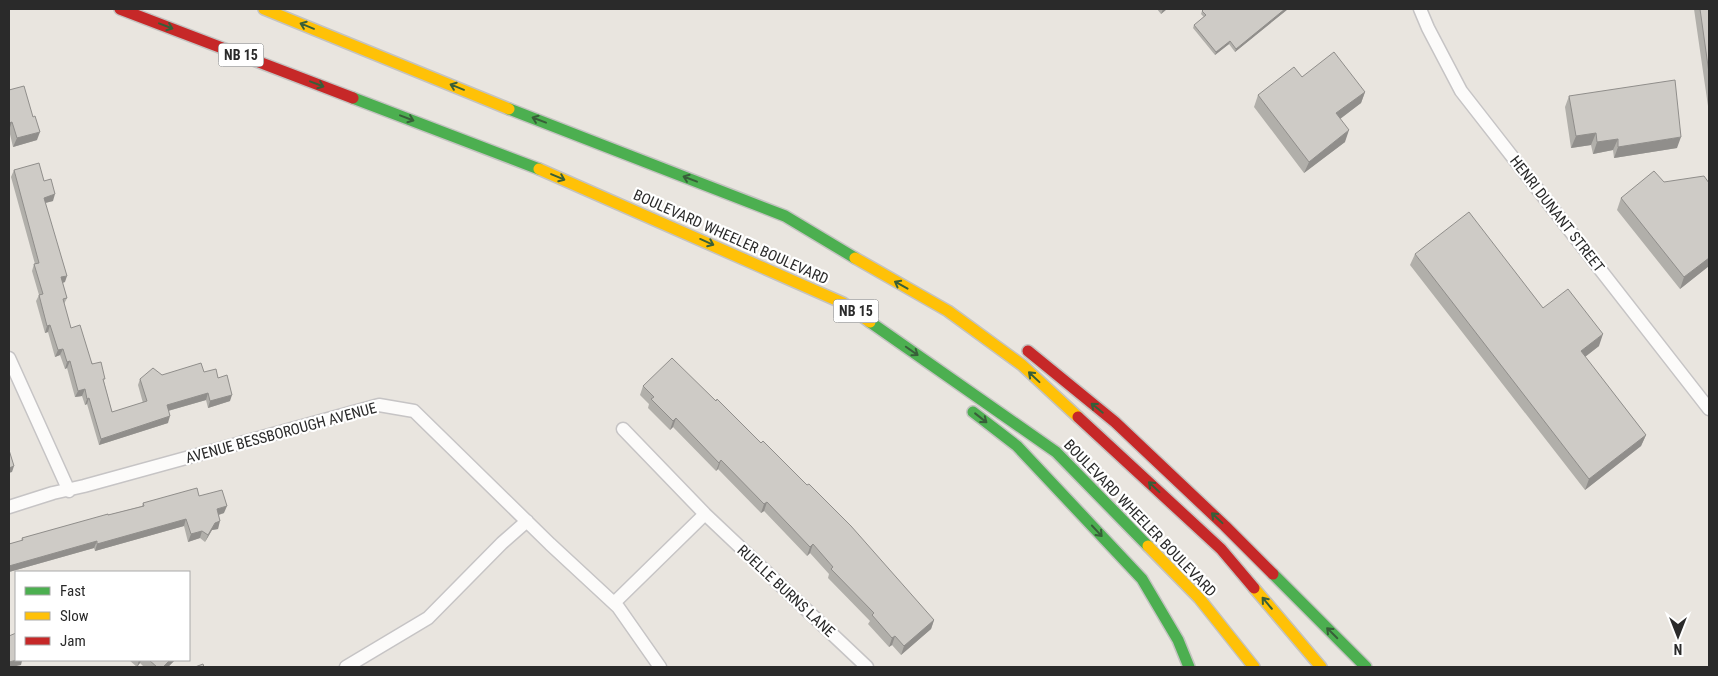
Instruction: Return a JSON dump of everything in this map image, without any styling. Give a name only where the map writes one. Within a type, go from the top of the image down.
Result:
[{"type":"highway","name":"BOULEVARD WHEELER BOULEVARD","points":[[120,9],[556,176],[843,303],[1056,452],[1199,598],[1254,667]]},
{"type":"highway","name":"BOULEVARD WHEELER BOULEVARD","points":[[264,9],[502,106],[785,216],[840,250],[948,311],[1022,365],[1221,549],[1321,667]]},
{"type":"highway","points":[[785,216],[875,256]]},
{"type":"highway","points":[[785,277],[876,337],[923,373]]},
{"type":"highway","points":[[1022,347],[1115,422],[1225,526],[1366,667]]},
{"type":"highway","points":[[962,403],[1017,446],[1142,578],[1178,640],[1189,667]]},
{"type":"street","name":"HENRI DUNANT STREET","points":[[1420,9],[1461,91],[1709,409]]},
{"type":"street","points":[[9,358],[69,490]]},
{"type":"street","name":"AVENUE BESSBOROUGH AVENUE","points":[[9,507],[53,493],[380,405],[414,411],[614,603],[660,667]]},
{"type":"street","name":"RUELLE BURNS LANE","points":[[623,429],[705,514],[867,667]]},
{"type":"street","points":[[614,603],[705,514]]},
{"type":"street","points":[[346,667],[428,618],[502,543],[527,521]]},
{"type":"building","points":[[1204,9],[1285,9],[1236,49],[1230,41],[1216,52],[1194,25],[1206,15],[1202,11]]},
{"type":"building","points":[[1700,9],[1709,9],[1709,73]]},
{"type":"building","points":[[1334,52],[1365,92],[1336,113],[1349,130],[1309,162],[1258,95],[1294,67],[1302,77]]},
{"type":"building","points":[[1675,80],[1681,137],[1618,147],[1618,139],[1597,142],[1596,133],[1576,136],[1569,96]]},
{"type":"building","points":[[24,86],[33,117],[35,116],[40,132],[17,138],[12,122],[9,123],[9,90]]},
{"type":"building","points":[[39,163],[44,181],[51,179],[55,194],[44,198],[67,276],[61,277],[67,298],[63,299],[71,328],[80,325],[92,364],[101,362],[105,379],[103,379],[112,412],[147,401],[140,379],[153,368],[162,375],[201,363],[204,372],[216,369],[218,378],[227,375],[232,395],[210,401],[208,393],[167,405],[170,416],[101,439],[89,398],[87,399],[85,389],[78,391],[70,361],[67,362],[63,349],[58,350],[50,325],[47,326],[39,295],[43,294],[34,264],[39,263],[14,170]]},
{"type":"building","points":[[1654,171],[1664,182],[1704,176],[1709,183],[1709,258],[1684,277],[1621,198]]},
{"type":"building","points":[[1469,212],[1543,308],[1568,289],[1603,334],[1581,351],[1646,435],[1589,479],[1415,254]]},
{"type":"building","points":[[672,358],[761,443],[763,441],[807,485],[809,484],[851,526],[934,620],[904,646],[895,636],[892,638],[872,615],[874,613],[831,569],[833,567],[813,544],[810,547],[767,502],[764,504],[721,460],[719,463],[676,418],[673,421],[651,399],[654,397],[643,386]]},
{"type":"building","points":[[9,450],[14,466],[9,468]]},
{"type":"building","points":[[197,488],[199,496],[222,490],[227,506],[217,509],[220,521],[215,523],[208,535],[202,531],[191,534],[186,519],[97,544],[97,541],[9,566],[9,544],[23,540],[22,538],[144,506],[143,503]]},
{"type":"building","points":[[15,633],[15,660],[9,662],[9,636]]},
{"type":"building","points":[[150,661],[169,661],[163,667],[157,667]]},
{"type":"traffic: fast","points":[[353,98],[539,169]]},
{"type":"traffic: fast","points":[[509,109],[785,216],[855,258]]},
{"type":"traffic: fast","points":[[870,322],[1056,452],[1148,546]]},
{"type":"traffic: fast","points":[[973,412],[1017,446],[1142,579],[1178,640],[1189,667]]},
{"type":"traffic: fast","points":[[1273,574],[1366,667]]},
{"type":"traffic: slow","points":[[264,9],[509,109]]},
{"type":"traffic: slow","points":[[539,169],[843,303],[870,322]]},
{"type":"traffic: slow","points":[[855,258],[948,311],[1022,365],[1078,417]]},
{"type":"traffic: slow","points":[[1148,546],[1199,598],[1254,667]]},
{"type":"traffic: slow","points":[[1254,588],[1321,667]]},
{"type":"traffic: jam","points":[[120,9],[353,98]]},
{"type":"traffic: jam","points":[[1028,351],[1115,422],[1273,574]]},
{"type":"traffic: jam","points":[[1078,417],[1221,549],[1254,588]]}]
